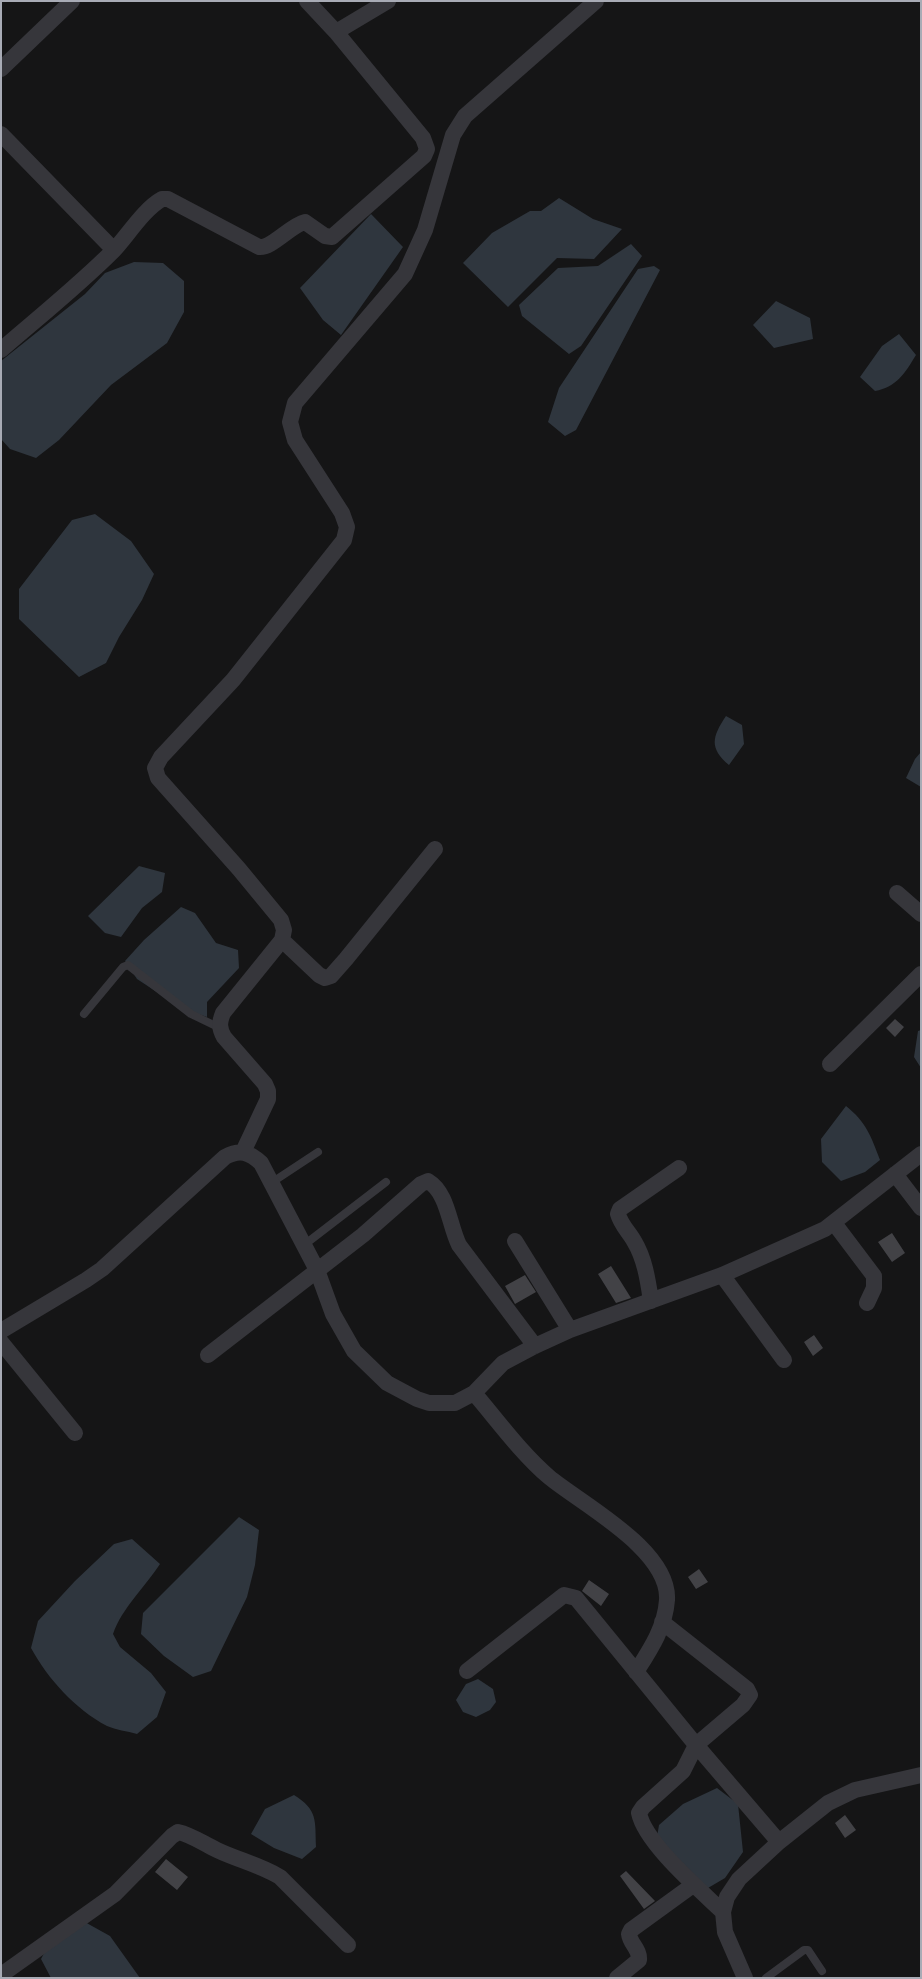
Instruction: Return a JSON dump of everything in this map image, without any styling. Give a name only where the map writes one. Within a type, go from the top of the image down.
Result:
[{"type":"street","points":[[1,70],[72,1]]},
{"type":"street","points":[[1,350],[80,282],[114,250],[152,206],[162,199],[168,199],[259,247],[266,246],[296,225],[305,222],[325,236],[332,238],[424,156],[426,149],[423,138],[336,32],[307,1]]},
{"type":"street","points":[[336,32],[388,1]]},
{"type":"street","points":[[243,1152],[268,1099],[268,1091],[265,1084],[224,1037],[220,1028],[220,1021],[223,1013],[282,940],[284,930],[281,920],[239,869],[158,778],[155,768],[161,757],[233,680],[344,540],[348,527],[342,514],[295,440],[290,422],[295,403],[405,274],[424,230],[454,135],[465,116],[596,1]]},
{"type":"street","points":[[1,134],[114,250]]},
{"type":"street","points":[[282,940],[319,975],[325,978],[331,976],[435,849]]},
{"type":"street","points":[[897,893],[921,914]]},
{"type":"street","points":[[830,1064],[921,974]]},
{"type":"street","points":[[1,1331],[102,1269],[115,1259],[225,1157],[234,1152],[243,1152],[253,1155],[261,1163],[317,1270],[332,1314],[354,1351],[388,1383],[417,1400],[429,1403],[455,1403],[474,1393],[503,1362],[535,1346],[570,1330],[722,1275],[825,1228],[834,1223],[921,1154]]},
{"type":"street","points":[[651,1301],[644,1264],[635,1242],[620,1221],[618,1214],[620,1209],[679,1168]]},
{"type":"street","points":[[895,1174],[921,1208]]},
{"type":"street","points":[[208,1356],[364,1235],[421,1184],[428,1182],[440,1192],[454,1235],[459,1245],[535,1346]]},
{"type":"street","points":[[834,1223],[874,1276],[874,1288],[867,1302]]},
{"type":"street","points":[[515,1241],[570,1330]]},
{"type":"street","points":[[722,1275],[784,1360]]},
{"type":"street","points":[[1,1342],[75,1433]]},
{"type":"street","points":[[474,1393],[528,1456],[549,1476],[616,1525],[656,1565],[664,1583],[667,1600],[659,1633],[652,1648],[636,1672]]},
{"type":"street","points":[[467,1671],[564,1594],[576,1598],[696,1745],[779,1842]]},
{"type":"street","points":[[662,1622],[748,1689],[750,1695],[743,1705],[696,1745],[683,1771],[643,1807],[639,1813],[646,1832],[693,1885],[723,1912]]},
{"type":"street","points":[[745,1978],[725,1932],[723,1912],[732,1886],[779,1842],[828,1803],[854,1790],[921,1775]]},
{"type":"street","points":[[1,1975],[106,1901],[122,1887],[172,1836],[178,1832],[186,1834],[216,1850],[269,1871],[280,1877],[348,1944]]},
{"type":"street","points":[[617,1978],[639,1960],[640,1954],[630,1939],[629,1934],[631,1930],[693,1885]]},
{"type":"lane","points":[[84,1014],[123,967],[128,966],[191,1014],[220,1028]]},
{"type":"lane","points":[[272,1183],[318,1152]]},
{"type":"lane","points":[[304,1245],[386,1182]]},
{"type":"lane","points":[[766,1978],[804,1950],[808,1950],[822,1971]]},
{"type":"shaded area","points":[[559,198],[593,219],[622,229],[594,259],[557,258],[508,307],[463,263],[492,233],[530,211],[541,211]]},
{"type":"shaded area","points":[[371,214],[403,247],[341,335],[323,320],[300,288]]},
{"type":"shaded area","points":[[631,244],[642,256],[581,346],[569,354],[522,316],[519,305],[558,268],[598,266]]},
{"type":"shaded area","points":[[134,262],[163,263],[184,281],[184,312],[167,343],[111,385],[59,440],[36,458],[10,449],[1,439],[1,361],[85,294],[105,273]]},
{"type":"shaded area","points":[[654,266],[660,270],[576,430],[565,436],[548,422],[559,388],[638,269]]},
{"type":"shaded area","points":[[776,301],[810,318],[813,339],[774,348],[753,325]]},
{"type":"shaded area","points":[[899,334],[916,355],[908,368],[895,383],[875,391],[860,377],[882,346]]},
{"type":"shaded area","points":[[95,514],[131,541],[154,574],[142,600],[119,637],[106,663],[79,677],[19,619],[19,589],[72,520]]},
{"type":"shaded area","points":[[726,716],[742,725],[744,744],[729,765],[718,753],[715,742],[718,730]]},
{"type":"shaded area","points":[[921,752],[921,787],[906,778],[915,759]]},
{"type":"shaded area","points":[[139,866],[165,873],[162,892],[142,908],[121,937],[105,933],[88,916]]},
{"type":"shaded area","points":[[181,907],[195,913],[216,943],[238,950],[239,968],[207,1002],[207,1017],[181,1008],[137,979],[125,961],[144,940]]},
{"type":"shaded area","points":[[921,1030],[921,1068],[914,1057],[918,1031]]},
{"type":"shaded area","points":[[846,1106],[853,1112],[867,1130],[880,1160],[865,1172],[841,1181],[822,1162],[821,1139]]},
{"type":"shaded area","points":[[239,1517],[259,1530],[255,1565],[247,1597],[211,1671],[193,1677],[164,1656],[141,1634],[143,1613]]},
{"type":"shaded area","points":[[132,1539],[160,1564],[128,1606],[113,1634],[120,1647],[151,1673],[166,1692],[157,1717],[137,1734],[107,1726],[84,1711],[54,1682],[31,1648],[38,1621],[75,1581],[114,1544]]},
{"type":"shaded area","points":[[478,1679],[493,1689],[496,1702],[490,1710],[476,1717],[463,1712],[456,1700],[466,1684]]},
{"type":"shaded area","points":[[717,1788],[738,1804],[743,1852],[725,1878],[708,1888],[655,1849],[659,1825],[683,1804]]},
{"type":"shaded area","points":[[294,1795],[302,1800],[311,1811],[314,1816],[315,1823],[316,1847],[302,1859],[274,1848],[251,1834],[265,1809]]},
{"type":"shaded area","points":[[83,1921],[110,1936],[140,1978],[51,1978],[41,1959],[51,1940]]},
{"type":"building","points":[[895,1019],[904,1027],[895,1037],[886,1028]]},
{"type":"building","points":[[892,1233],[905,1253],[892,1262],[878,1242]]},
{"type":"building","points":[[611,1266],[631,1298],[616,1303],[598,1274]]},
{"type":"building","points":[[525,1275],[536,1292],[515,1304],[505,1286]]},
{"type":"building","points":[[814,1335],[823,1348],[813,1356],[804,1342]]},
{"type":"building","points":[[699,1569],[708,1582],[696,1589],[688,1577]]},
{"type":"building","points":[[589,1580],[609,1594],[601,1606],[582,1591]]},
{"type":"building","points":[[845,1815],[856,1830],[845,1838],[835,1823]]},
{"type":"building","points":[[166,1859],[188,1877],[177,1890],[155,1872]]},
{"type":"building","points":[[626,1871],[655,1901],[644,1909],[620,1876]]}]
